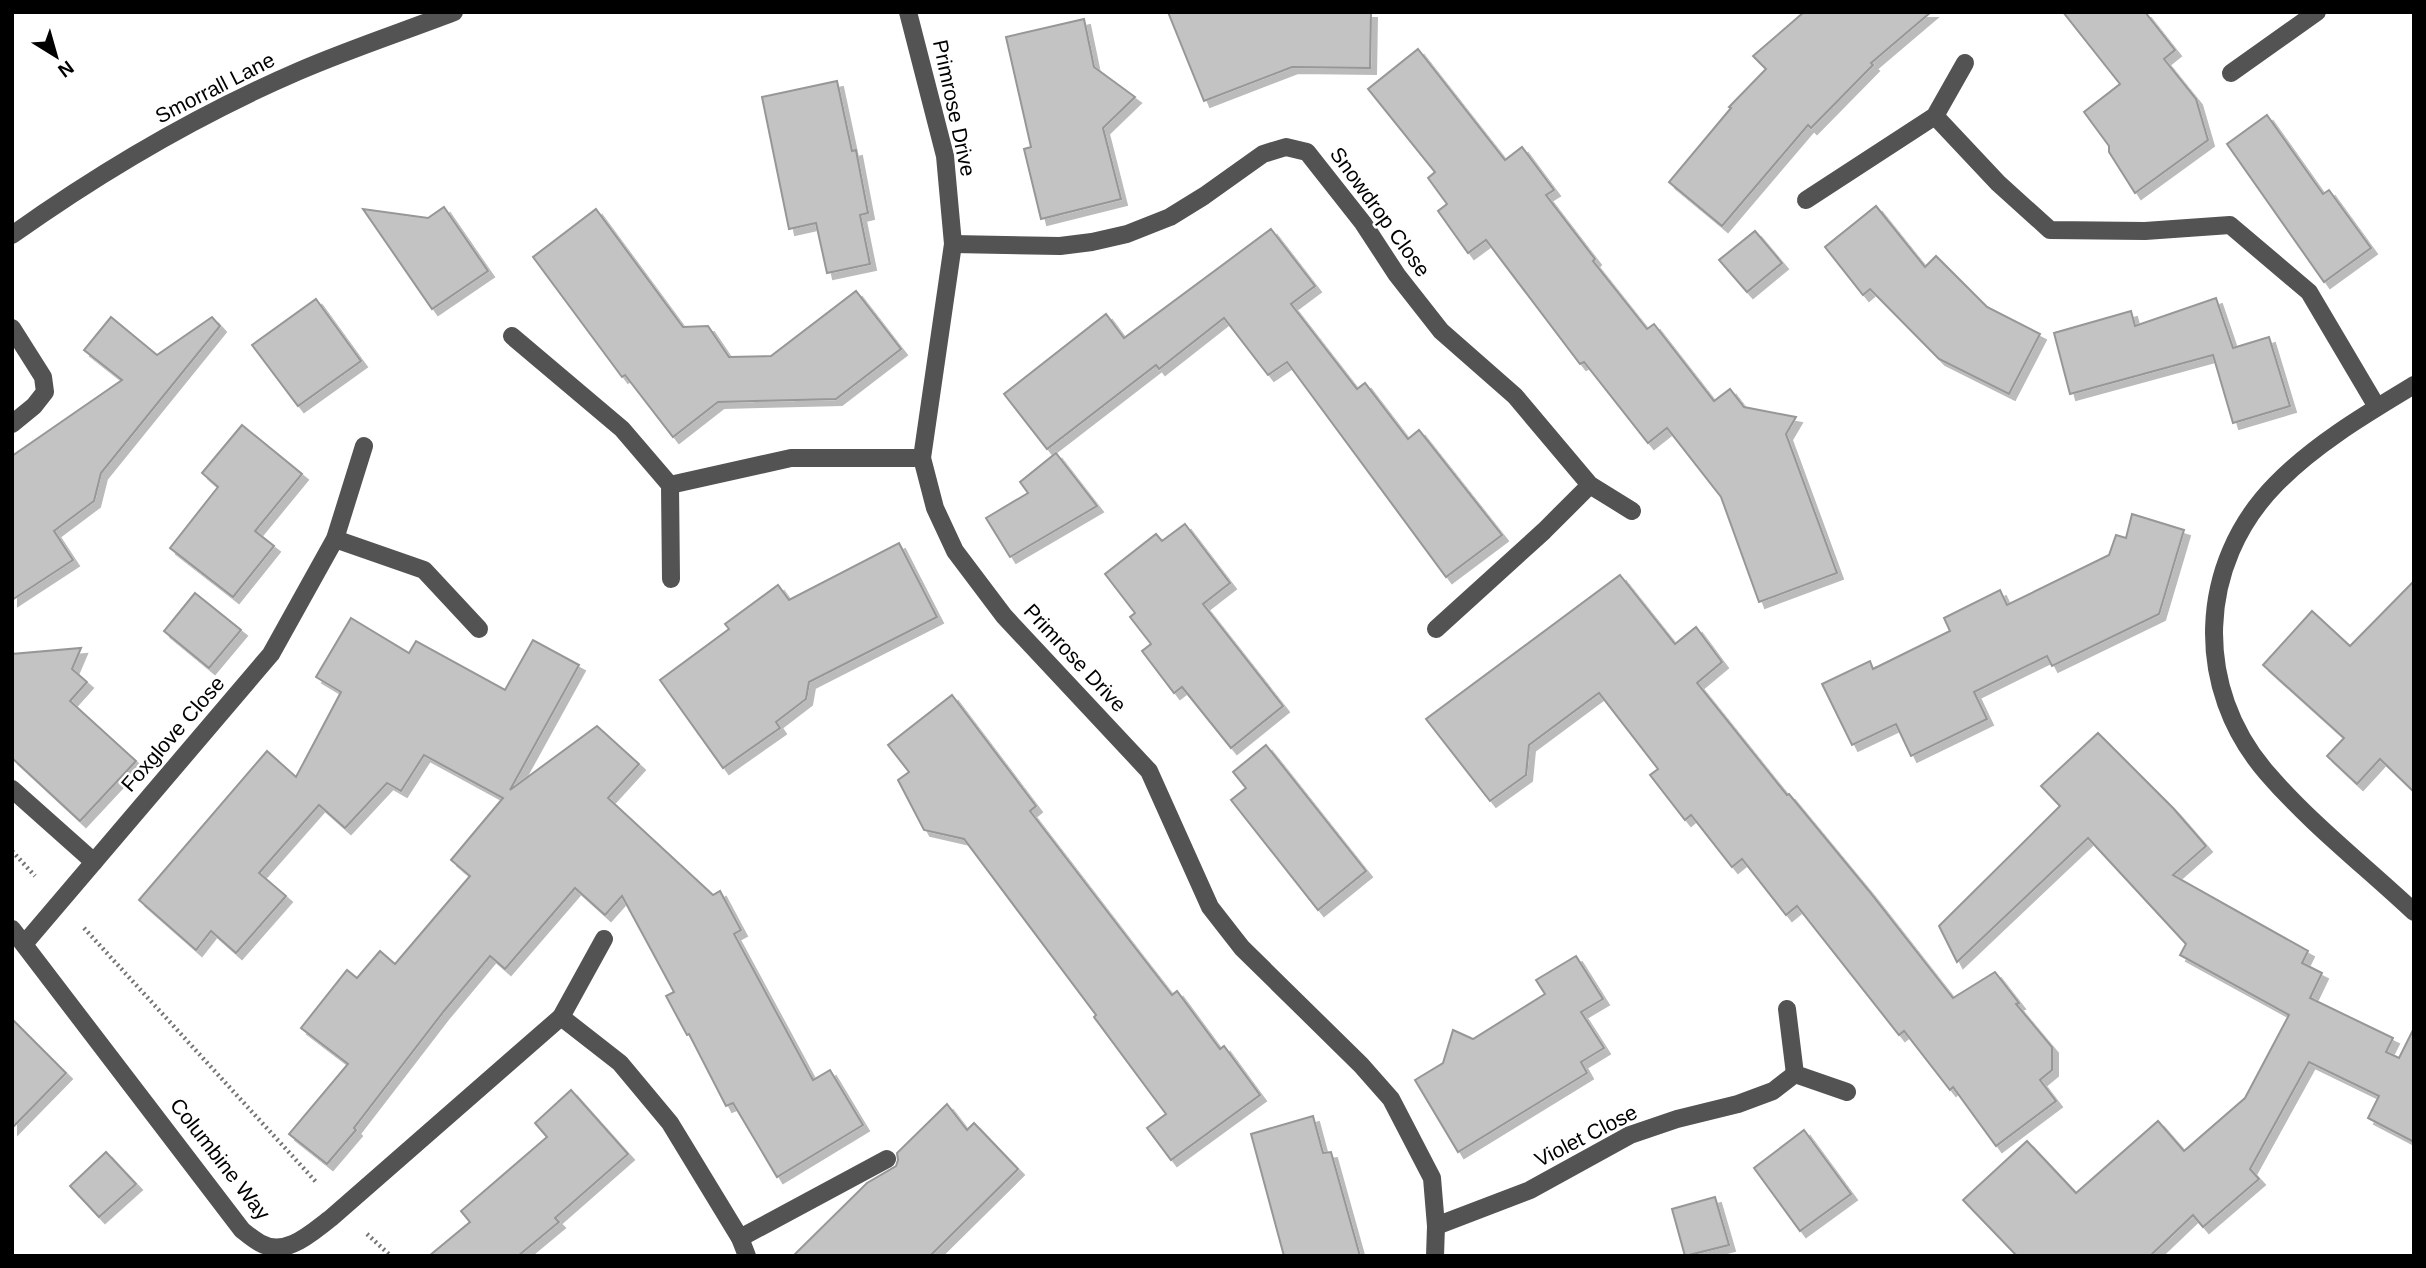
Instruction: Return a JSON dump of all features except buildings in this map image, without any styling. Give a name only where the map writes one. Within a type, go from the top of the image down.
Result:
[{"type":"street","name":"Smorrall Lane","points":[[12,235],[75,191],[187,125],[299,71],[454,12]]},
{"type":"street","name":"Primrose Drive","points":[[908,12],[945,156],[953,244],[922,458],[935,508],[955,551],[1004,615],[1149,771],[1210,908],[1242,948],[1361,1065],[1391,1099],[1432,1178],[1436,1226],[1434,1256]]},
{"type":"street","points":[[2231,73],[2291,19],[2317,12]]},
{"type":"street","points":[[1806,200],[1935,116],[1965,63]]},
{"type":"street","points":[[1935,116],[1998,183],[2050,230],[2145,231],[2230,225],[2309,292],[2377,407]]},
{"type":"street","name":"Snowdrop Close","points":[[953,244],[1060,246],[1126,234],[1170,216],[1204,196],[1263,154],[1286,147],[1307,152],[1363,223],[1397,275],[1441,331],[1515,396],[1590,485],[1632,511]]},
{"type":"street","points":[[12,328],[43,377],[45,392],[34,406],[12,424]]},
{"type":"street","points":[[512,336],[622,429],[670,485],[671,579]]},
{"type":"street","points":[[2411,904],[2342,848],[2266,772],[2232,723],[2213,648],[2215,605],[2224,571],[2237,537],[2254,510],[2297,463],[2377,407],[2414,385]]},
{"type":"street","name":"Foxglove Close","points":[[18,936],[60,901],[271,654],[335,539],[364,446]]},
{"type":"street","points":[[670,485],[791,458],[922,458]]},
{"type":"street","points":[[1436,629],[1544,531],[1590,485]]},
{"type":"street","points":[[335,539],[424,570],[479,629]]},
{"type":"street","points":[[12,789],[94,862]]},
{"type":"street","name":"Columbine Way","points":[[18,936],[242,1230],[262,1245],[284,1247],[300,1242],[341,1209],[561,1017],[604,939]]},
{"type":"street","points":[[1787,1009],[1795,1074],[1847,1092]]},
{"type":"street","points":[[561,1017],[620,1063],[670,1123],[740,1238],[747,1256]]},
{"type":"street","name":"Violet Close","points":[[1436,1226],[1530,1190],[1630,1135],[1677,1119],[1738,1104],[1773,1091],[1795,1074]]},
{"type":"street","points":[[740,1238],[887,1158]]},
{"type":"path","points":[[12,850],[341,1209],[391,1256]]}]
